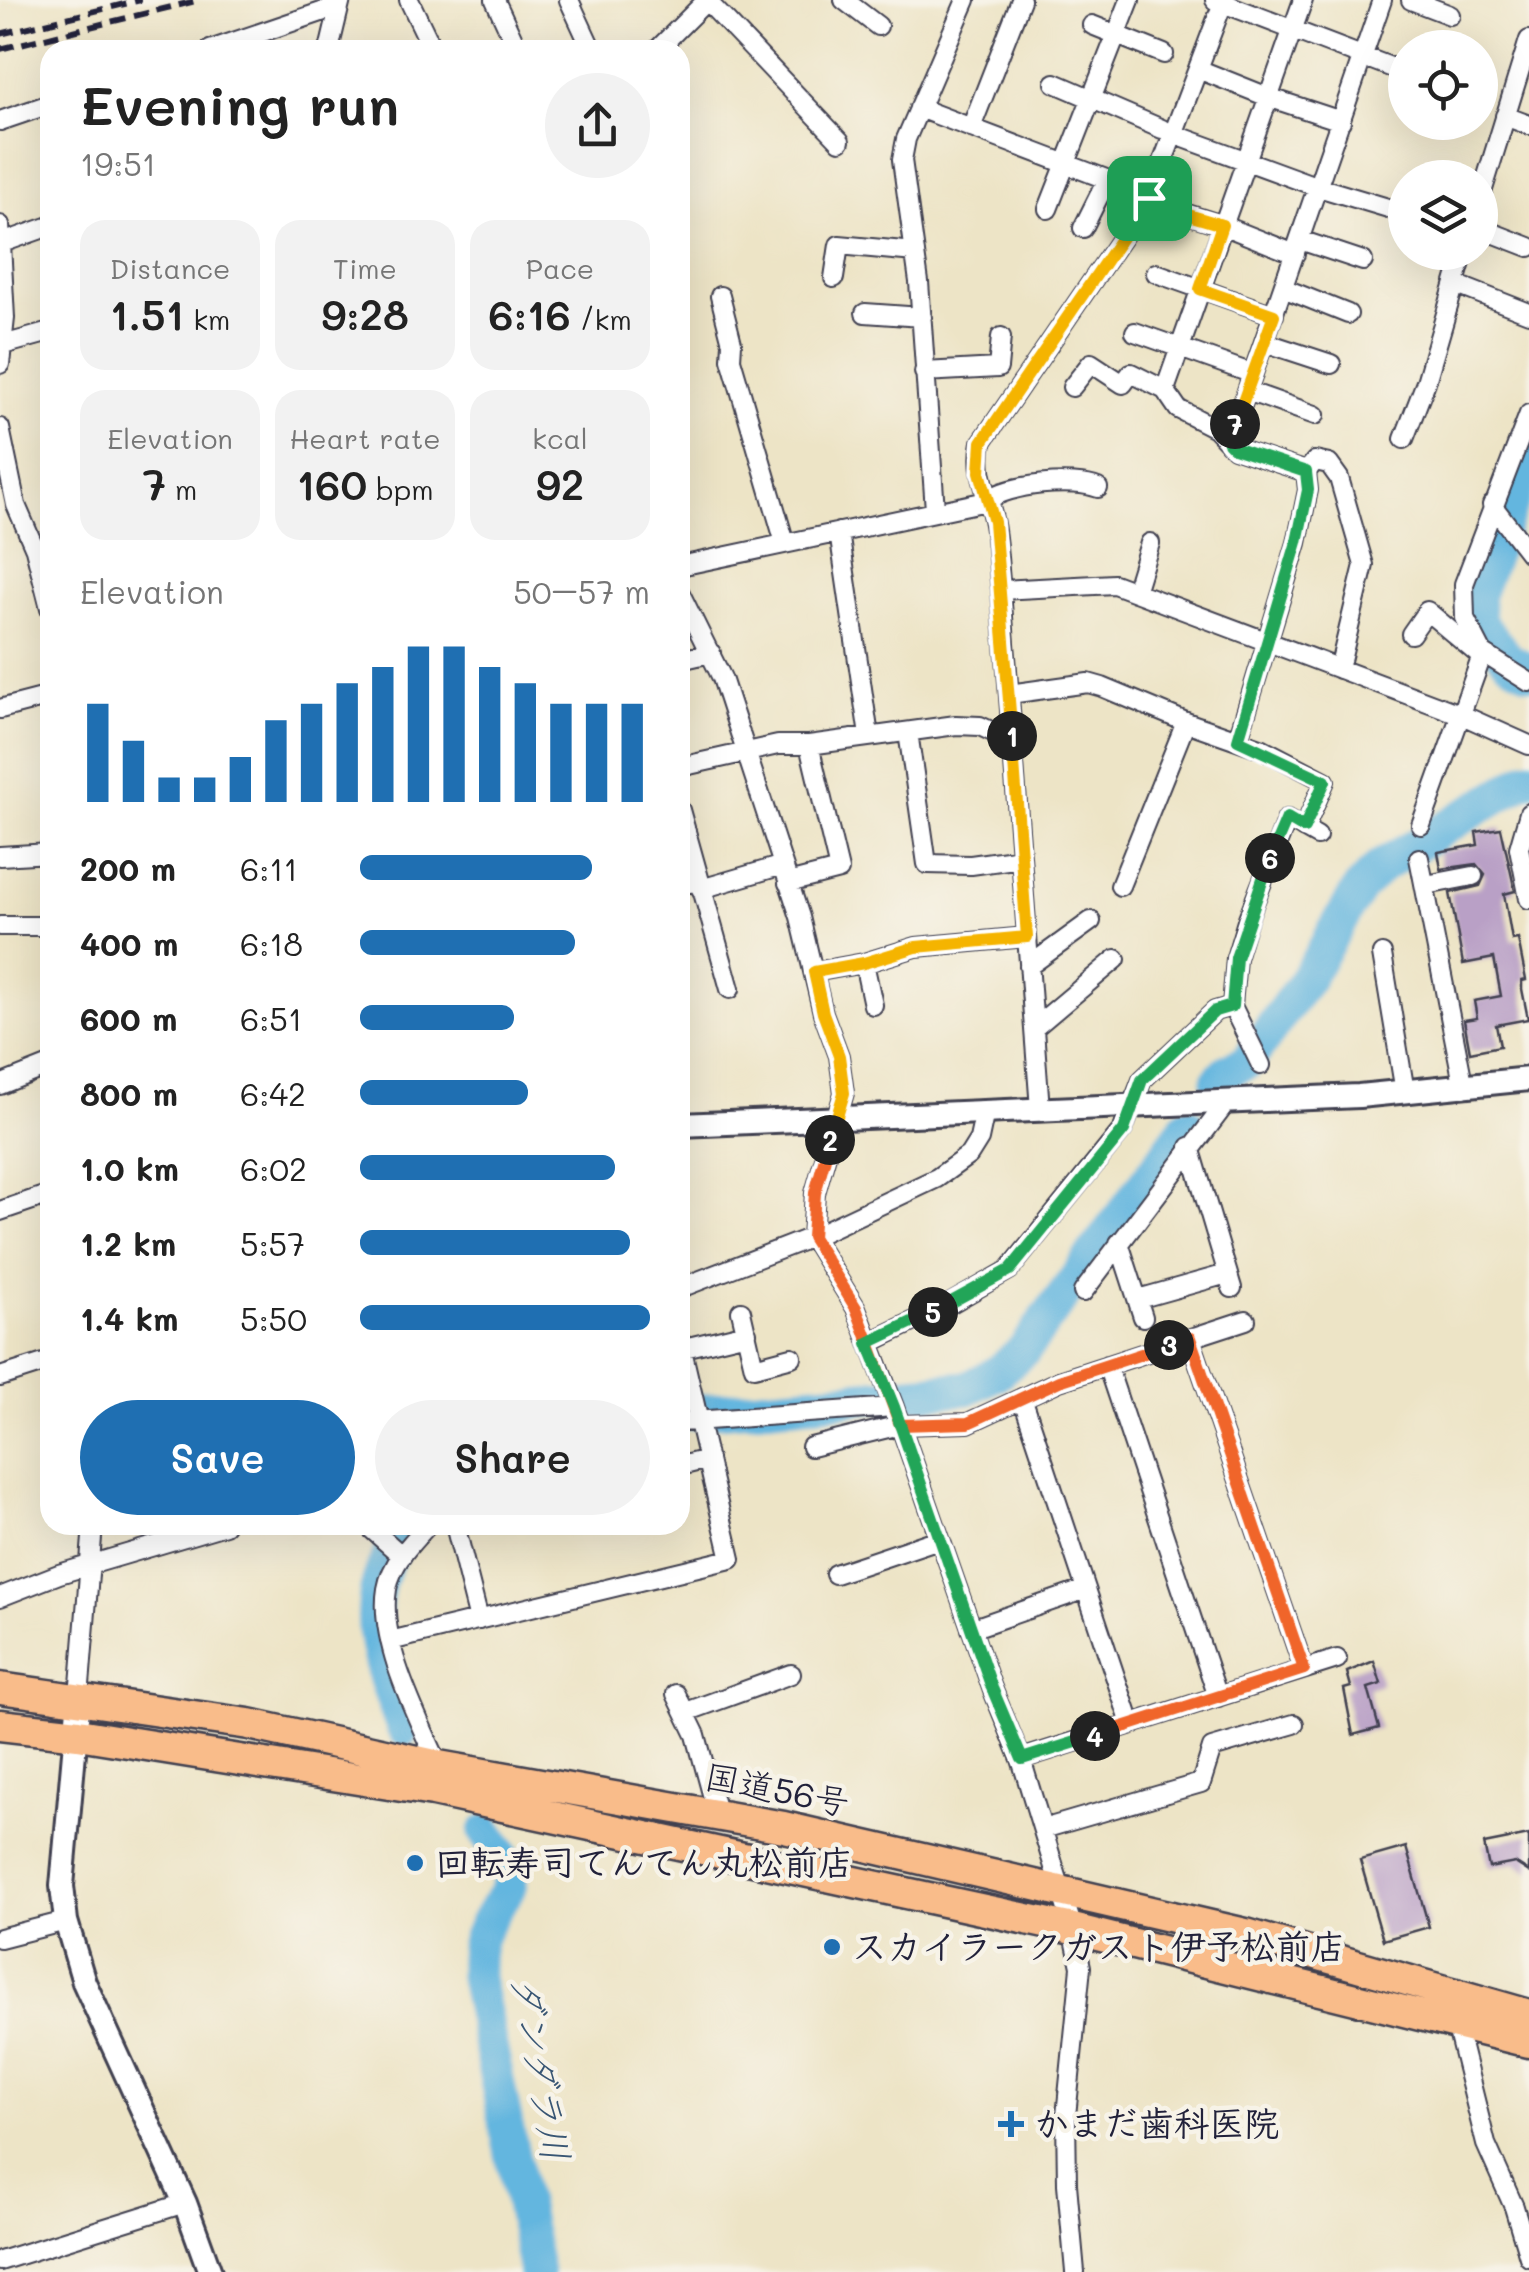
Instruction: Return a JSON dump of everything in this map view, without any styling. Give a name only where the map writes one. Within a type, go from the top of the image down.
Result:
[{"type":"highway","name":"国道56号","points":[[0,1688],[248,1724],[436,1778],[1073,1929],[1453,2009],[1529,2015]]},
{"type":"highway","name":"国道56号","points":[[0,1725],[436,1778],[784,1827],[1246,1934],[1453,2009],[1529,2042]]},
{"type":"street","points":[[409,0],[428,40]]},
{"type":"street","points":[[495,0],[513,40]]},
{"type":"street","points":[[667,40],[707,0],[840,141]]},
{"type":"street","points":[[844,0],[878,26]]},
{"type":"street","points":[[934,510],[922,317],[902,160],[906,139],[966,0]]},
{"type":"street","points":[[971,128],[1021,0]]},
{"type":"street","points":[[1048,209],[1130,0]]},
{"type":"street","points":[[1165,390],[1303,0]]},
{"type":"street","points":[[1229,443],[1382,0]]},
{"type":"street","points":[[1411,0],[1450,15]]},
{"type":"street","points":[[1040,1109],[1001,590],[994,522],[980,472],[982,442],[1149,198],[1167,132],[1198,68],[1220,1],[1388,66]]},
{"type":"street","points":[[575,2],[588,40]]},
{"type":"street","points":[[238,40],[340,3]]},
{"type":"street","points":[[331,40],[340,3]]},
{"type":"street","points":[[1092,25],[1164,54]]},
{"type":"street","points":[[1492,160],[1529,40]]},
{"type":"street","points":[[1198,68],[1268,97],[1341,120]]},
{"type":"street","points":[[1055,83],[1167,132],[1388,208]]},
{"type":"street","points":[[0,122],[40,108]]},
{"type":"street","points":[[919,108],[1107,180],[1165,208],[1298,247],[1363,261]]},
{"type":"street","points":[[1505,116],[1529,125]]},
{"type":"street","points":[[1083,228],[1107,180]]},
{"type":"street","points":[[0,364],[5,318],[1,236],[40,228]]},
{"type":"street","points":[[1498,235],[1529,247]]},
{"type":"street","points":[[834,278],[838,245],[915,252]]},
{"type":"street","points":[[1404,438],[1426,382],[1459,270]]},
{"type":"street","points":[[1156,272],[1274,315]]},
{"type":"street","points":[[1455,284],[1529,313]]},
{"type":"street","points":[[1283,288],[1348,314]]},
{"type":"street","points":[[720,296],[732,343],[731,359],[785,543]]},
{"type":"street","points":[[865,313],[922,317]]},
{"type":"street","points":[[1135,332],[1250,382],[1314,415]]},
{"type":"street","points":[[2,344],[40,334]]},
{"type":"street","points":[[924,372],[998,368],[1000,336]]},
{"type":"street","points":[[1264,342],[1330,364]]},
{"type":"street","points":[[1072,386],[1091,363],[1123,384],[1131,373],[1165,390],[1178,409],[1215,428],[1242,452],[1306,472]]},
{"type":"street","points":[[1421,824],[1482,655],[1465,618],[1464,584],[1529,414]]},
{"type":"street","points":[[0,428],[8,507],[40,546]]},
{"type":"street","points":[[1238,740],[1297,542],[1308,490],[1306,472],[1315,461],[1329,464],[1339,478],[1364,565],[1339,668]]},
{"type":"street","points":[[690,564],[988,501],[999,493],[1071,481],[1098,488]]},
{"type":"street","points":[[1492,505],[1529,553]]},
{"type":"street","points":[[838,532],[868,736]]},
{"type":"street","points":[[1134,592],[1150,543]]},
{"type":"street","points":[[1001,590],[1114,584],[1529,744]]},
{"type":"street","points":[[1411,634],[1427,611],[1482,655],[1529,682]]},
{"type":"street","points":[[690,612],[711,653],[746,750],[786,874],[843,1078],[844,1093],[815,1193],[812,1237],[856,1308],[897,1416],[971,1630],[1022,1759],[1073,1929],[1081,1966],[1066,2116],[1067,2184],[1076,2272]]},
{"type":"street","points":[[690,658],[711,653]]},
{"type":"street","points":[[1009,694],[1088,684],[1102,686],[1238,740],[1325,781],[1310,832],[1287,818],[1236,958],[1232,1006],[1260,1062]]},
{"type":"street","points":[[0,709],[40,699]]},
{"type":"street","points":[[1120,886],[1186,722]]},
{"type":"street","points":[[690,765],[778,744],[809,745],[956,725],[980,726],[1012,741]]},
{"type":"street","points":[[908,732],[927,864],[971,865],[1021,858]]},
{"type":"street","points":[[690,886],[839,870],[809,745]]},
{"type":"street","points":[[1529,813],[1520,848],[1529,900]]},
{"type":"street","points":[[690,846],[730,989]]},
{"type":"street","points":[[0,856],[40,854]]},
{"type":"street","points":[[1419,858],[1464,1088]]},
{"type":"street","points":[[1426,886],[1473,876]]},
{"type":"street","points":[[1029,966],[1091,921]]},
{"type":"street","points":[[0,926],[40,926]]},
{"type":"street","points":[[814,972],[864,963],[916,947],[1027,937]]},
{"type":"street","points":[[1382,954],[1405,1092]]},
{"type":"street","points":[[1034,1028],[1116,959]]},
{"type":"street","points":[[864,963],[873,1005]]},
{"type":"street","points":[[868,1343],[1010,1270],[1124,1130],[1142,1080],[1215,1011],[1232,1006]]},
{"type":"street","points":[[0,1085],[40,1069]]},
{"type":"street","points":[[690,1125],[1227,1102],[1464,1088],[1529,1079]]},
{"type":"street","points":[[1083,1292],[1227,1102]]},
{"type":"street","points":[[690,1284],[812,1237],[954,1168],[969,1155],[978,1139],[986,1111]]},
{"type":"street","points":[[1119,1243],[1140,1308],[1230,1281],[1190,1147]]},
{"type":"street","points":[[0,1210],[40,1197]]},
{"type":"street","points":[[742,1311],[754,1367],[792,1357]]},
{"type":"street","points":[[390,1642],[731,1559],[708,1460],[690,1421],[897,1416],[968,1423],[1059,1381],[1246,1320]]},
{"type":"street","points":[[690,1344],[746,1333]]},
{"type":"street","points":[[1190,1338],[1304,1669]]},
{"type":"street","points":[[0,1377],[40,1364]]},
{"type":"street","points":[[1107,1366],[1218,1696]]},
{"type":"street","points":[[1023,1400],[1130,1724]]},
{"type":"street","points":[[811,1447],[866,1431],[897,1416]]},
{"type":"street","points":[[690,1464],[708,1460]]},
{"type":"street","points":[[92,1535],[62,1886],[66,1921],[84,1982],[185,2203],[210,2272]]},
{"type":"street","points":[[0,1598],[182,1535]]},
{"type":"street","points":[[378,1535],[396,1551]]},
{"type":"street","points":[[416,1535],[396,1551],[387,1590],[390,1642],[436,1778]]},
{"type":"street","points":[[458,1535],[479,1620]]},
{"type":"street","points":[[835,1574],[939,1539]]},
{"type":"street","points":[[971,1630],[1086,1589]]},
{"type":"street","points":[[1022,1759],[1338,1659]]},
{"type":"street","points":[[686,1712],[791,1674]]},
{"type":"street","points":[[676,1694],[696,1735],[718,1816]]},
{"type":"street","points":[[1043,1829],[1201,1783],[1212,1748],[1294,1724]]},
{"type":"street","points":[[0,1938],[66,1921]]},
{"type":"street","points":[[1453,2009],[1486,2144],[1514,2207],[1529,2257]]},
{"type":"street","points":[[0,2261],[185,2203]]},
{"type":"building","points":[[1501,828],[1515,891],[1504,894],[1512,940],[1518,939],[1526,980],[1522,981],[1522,989],[1528,1019],[1496,1025],[1500,1046],[1470,1052],[1464,1020],[1477,1018],[1474,1001],[1501,996],[1494,958],[1463,964],[1450,893],[1480,886],[1485,875],[1476,864],[1441,869],[1438,852],[1478,845],[1476,832]]},
{"type":"building","points":[[1374,1661],[1381,1684],[1368,1688],[1379,1728],[1353,1735],[1344,1689],[1351,1687],[1347,1672]]},
{"type":"building","points":[[1529,1835],[1529,1872],[1515,1863],[1489,1868],[1484,1844]]},
{"type":"building","points":[[1406,1847],[1429,1927],[1383,1940],[1360,1860]]},
{"type":"waterway","name":"ダンダラ川","points":[[1529,456],[1476,597],[1479,623],[1508,659],[1529,671]]},
{"type":"waterway","name":"ダンダラ川","points":[[1218,1081],[1227,1071],[1247,1062],[1307,978],[1359,889],[1380,867],[1529,777]]},
{"type":"waterway","name":"ダンダラ川","points":[[690,1412],[968,1388],[997,1373],[1023,1351],[1188,1124]]},
{"type":"waterway","name":"ダンダラ川","points":[[404,1535],[381,1574],[375,1624],[385,1676],[404,1729]]},
{"type":"waterway","name":"ダンダラ川","points":[[486,1832],[500,1852],[510,1879],[480,1937],[476,1977],[536,2272]]},
{"type":"railway","points":[[0,34],[141,0]]},
{"type":"railway","points":[[0,49],[200,0]]},
{"type":"place","name":"回転寿司てんてん丸松前店","points":[[415,1863]]},
{"type":"place","name":"スカイラークガスト伊予松前店","points":[[832,1947]]},
{"type":"place","name":"かまだ歯科医院","points":[[1011,2124]]},
{"type":"route","points":[[1149,198],[982,442],[982,488],[994,522],[1001,590],[1027,937],[916,947],[864,963],[814,972],[823,1013],[839,1056],[844,1093],[815,1193],[812,1237],[856,1308],[878,1370],[900,1425],[968,1423],[1059,1381],[1190,1338],[1304,1669],[1022,1759],[992,1688],[868,1343],[948,1305],[1010,1270],[1124,1130],[1142,1080],[1215,1011],[1232,1006],[1236,958],[1270,858],[1287,818],[1304,828],[1325,781],[1238,740],[1297,542],[1308,490],[1306,472],[1242,452],[1229,443],[1274,315],[1200,289],[1222,225],[1165,208],[1149,198]]}]
